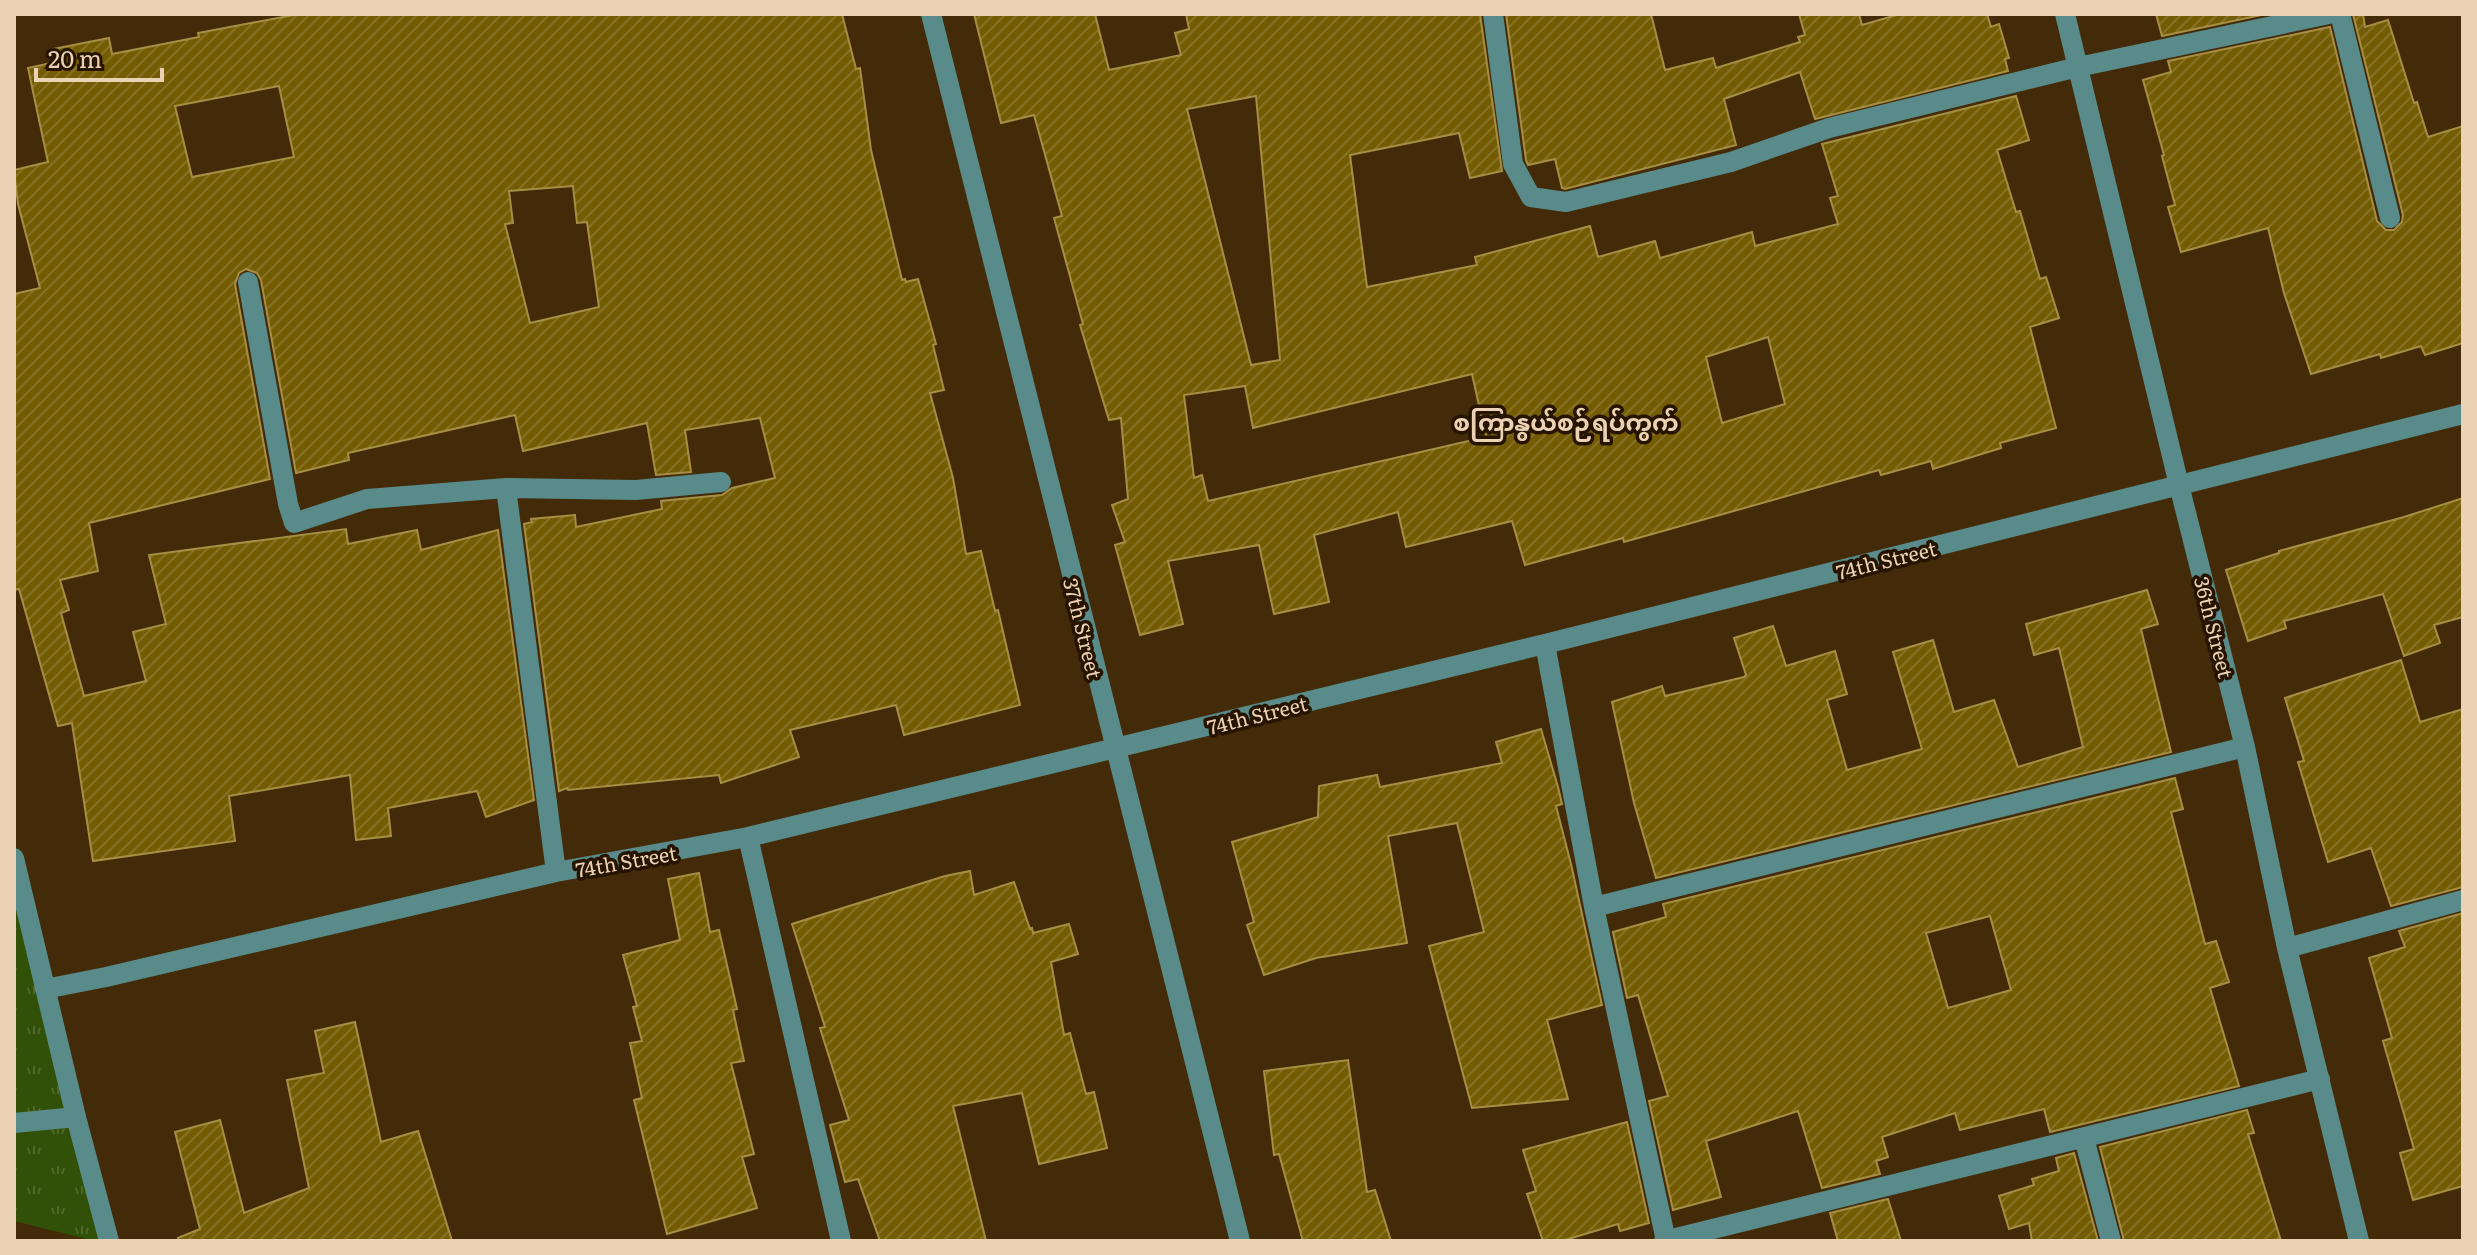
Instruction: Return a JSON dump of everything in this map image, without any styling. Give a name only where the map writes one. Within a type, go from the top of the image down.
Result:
[{"type":"street","name":"37th Street","points":[[931,14],[1240,1241]]},
{"type":"street","points":[[1493,14],[1513,164],[1531,197],[1566,202],[1731,162],[1829,128],[2078,67],[2329,14]]},
{"type":"street","name":"36th Street","points":[[2065,14],[2245,747],[2287,948],[2359,1241]]},
{"type":"street","points":[[2340,14],[2390,218]]},
{"type":"street","points":[[248,282],[294,523],[367,499],[506,488],[636,490],[721,482]]},
{"type":"street","name":"74th Street","points":[[45,989],[556,872],[748,837],[1545,644],[2463,414]]},
{"type":"street","points":[[506,488],[556,872]]},
{"type":"street","points":[[1545,644],[1594,907],[1665,1241],[2320,1079]]},
{"type":"street","points":[[1594,907],[2245,747]]},
{"type":"street","points":[[748,837],[841,1241]]},
{"type":"street","points":[[14,858],[109,1241]]},
{"type":"street","points":[[2287,948],[2463,900]]},
{"type":"street","points":[[14,1123],[76,1117]]},
{"type":"street","points":[[2084,1138],[2111,1241]]},
{"type":"green space","points":[[14,850],[109,1241],[95,1241],[14,1221]]},
{"type":"building","points":[[299,14],[842,14],[856,69],[860,68],[871,150],[902,280],[918,279],[936,344],[933,345],[944,390],[930,393],[953,478],[966,554],[981,551],[1020,705],[904,735],[896,705],[790,730],[799,757],[721,783],[719,775],[559,791],[524,524],[532,522],[531,519],[575,515],[576,527],[662,509],[661,501],[722,495],[732,488],[775,478],[760,418],[685,430],[691,472],[656,475],[647,423],[523,451],[515,415],[348,453],[349,460],[296,473],[261,280],[257,273],[246,269],[239,273],[235,284],[270,479],[89,523],[98,571],[60,580],[69,610],[61,613],[84,696],[146,681],[133,632],[166,624],[149,555],[346,529],[348,544],[417,530],[421,550],[498,530],[534,800],[486,817],[477,791],[388,808],[391,836],[356,840],[350,775],[229,796],[235,841],[93,861],[72,723],[58,726],[19,589],[14,590],[14,294],[40,288],[18,204],[14,170],[48,162],[28,68],[56,62],[53,49],[109,38],[112,54],[199,37],[198,33]],"holes":[[[279,86],[294,157],[192,177],[175,106]],[[573,186],[577,223],[587,222],[599,307],[530,323],[505,224],[513,223],[509,191]]]},
{"type":"building","points":[[974,14],[1095,14],[1109,70],[1181,55],[1175,33],[1189,29],[1186,14],[1480,14],[1502,171],[1470,178],[1459,133],[1350,155],[1367,287],[1477,265],[1475,257],[1590,226],[1598,257],[1655,241],[1660,258],[1752,232],[1755,246],[1838,224],[1830,198],[1838,196],[1822,144],[2016,96],[2029,140],[1997,150],[2016,212],[2020,211],[2040,279],[2046,277],[2059,318],[2030,327],[2056,428],[2000,443],[2001,448],[1933,469],[1931,461],[1881,475],[1879,470],[1624,542],[1623,538],[1525,565],[1512,521],[1406,547],[1398,512],[1314,535],[1329,602],[1274,614],[1259,545],[1168,561],[1183,624],[1140,635],[1115,545],[1125,542],[1112,505],[1128,499],[1121,418],[1109,420],[1080,325],[1083,324],[1054,218],[1062,216],[1034,115],[1001,123]],"holes":[[[1256,96],[1280,360],[1251,365],[1187,109]],[[1768,337],[1785,404],[1722,423],[1706,357]],[[1472,374],[1486,437],[1208,501],[1202,475],[1194,478],[1184,395],[1245,386],[1253,428]]]},
{"type":"building","points":[[1506,14],[1651,14],[1665,70],[1713,58],[1716,68],[1800,42],[1798,37],[1805,35],[1799,14],[1859,14],[1862,25],[1900,14],[1987,14],[1991,27],[1999,24],[2009,58],[2005,59],[2008,71],[1815,119],[1800,72],[1724,99],[1736,145],[1565,189],[1562,188],[1555,159],[1528,165],[1526,160]]},
{"type":"building","points":[[2156,14],[2266,14],[2162,36]]},
{"type":"building","points":[[2353,14],[2363,14],[2365,27],[2388,20],[2428,137],[2463,126],[2463,343],[2425,355],[2421,346],[2381,358],[2380,354],[2311,374],[2284,293],[2268,228],[2181,252],[2168,207],[2175,205],[2164,155],[2143,80],[2171,72],[2168,61],[2330,27],[2377,221],[2386,230],[2394,230],[2402,222],[2403,215]]},
{"type":"building","points":[[2463,498],[2463,617],[2434,625],[2440,643],[2404,656],[2383,594],[2284,621],[2286,628],[2248,641],[2226,570],[2279,551]]},
{"type":"building","points":[[2147,590],[2158,624],[2141,629],[2171,752],[1656,878],[1634,803],[1612,702],[1662,686],[1665,696],[1744,677],[1746,675],[1734,638],[1773,626],[1786,666],[1835,651],[1847,694],[1827,700],[1847,770],[1922,749],[1893,652],[1933,640],[1954,712],[1994,700],[2018,767],[2083,747],[2059,648],[2034,655],[2026,624]]},
{"type":"building","points":[[2401,660],[2420,722],[2463,709],[2463,887],[2391,906],[2371,848],[2328,862],[2298,762],[2304,761],[2285,698]]},
{"type":"building","points":[[1541,729],[1562,804],[1556,806],[1602,1005],[1547,1020],[1568,1099],[1472,1108],[1429,946],[1484,932],[1457,823],[1388,836],[1407,943],[1316,958],[1264,975],[1247,925],[1254,922],[1232,842],[1318,817],[1319,786],[1377,775],[1380,787],[1502,763],[1496,742]]},
{"type":"building","points":[[2175,778],[2183,809],[2171,812],[2205,944],[2216,941],[2229,982],[2210,988],[2239,1086],[2050,1132],[2044,1109],[1960,1130],[1955,1113],[1882,1137],[1888,1157],[1876,1161],[1880,1174],[1822,1188],[1798,1111],[1706,1141],[1721,1197],[1673,1210],[1649,1101],[1668,1096],[1638,995],[1627,998],[1613,932],[1666,917],[1663,904]],"holes":[[[1990,916],[2011,990],[1948,1008],[1926,933]]]},
{"type":"building","points":[[970,871],[974,895],[1014,882],[1033,933],[1069,924],[1078,954],[1051,962],[1064,1035],[1070,1033],[1086,1094],[1094,1092],[1107,1148],[1039,1164],[1022,1093],[953,1106],[986,1241],[880,1241],[858,1179],[845,1182],[830,1125],[849,1120],[820,1028],[825,1027],[792,924]]},
{"type":"building","points":[[699,873],[710,932],[719,930],[737,1009],[733,1010],[744,1061],[731,1063],[754,1154],[742,1157],[757,1208],[667,1234],[634,1100],[642,1098],[630,1043],[642,1041],[633,1007],[637,1006],[623,955],[680,940],[668,879]]},
{"type":"building","points":[[2463,913],[2463,1186],[2413,1200],[2400,1153],[2414,1149],[2383,1041],[2392,1038],[2369,958],[2405,947],[2399,931]]},
{"type":"building","points":[[355,1022],[381,1142],[418,1131],[452,1241],[178,1241],[178,1238],[200,1229],[175,1132],[220,1120],[244,1213],[309,1188],[287,1080],[324,1073],[315,1031]]},
{"type":"building","points":[[1348,1060],[1367,1192],[1375,1190],[1391,1241],[1303,1241],[1279,1154],[1274,1155],[1264,1071]]},
{"type":"building","points":[[2247,1110],[2254,1133],[2248,1134],[2281,1241],[2124,1241],[2100,1147]]},
{"type":"building","points":[[1627,1122],[1649,1223],[1620,1231],[1618,1224],[1562,1241],[1543,1241],[1527,1194],[1536,1191],[1523,1150]]},
{"type":"building","points":[[2074,1153],[2098,1241],[2032,1241],[2029,1223],[2009,1229],[1999,1196],[2034,1185],[2032,1179],[2059,1171],[2056,1158]]},
{"type":"building","points":[[1888,1199],[1901,1241],[1838,1241],[1830,1213]]},
{"type":"district","name":"စကြာနွယ်စဉ်ရပ်ကွက်","points":[[1566,420]]}]
